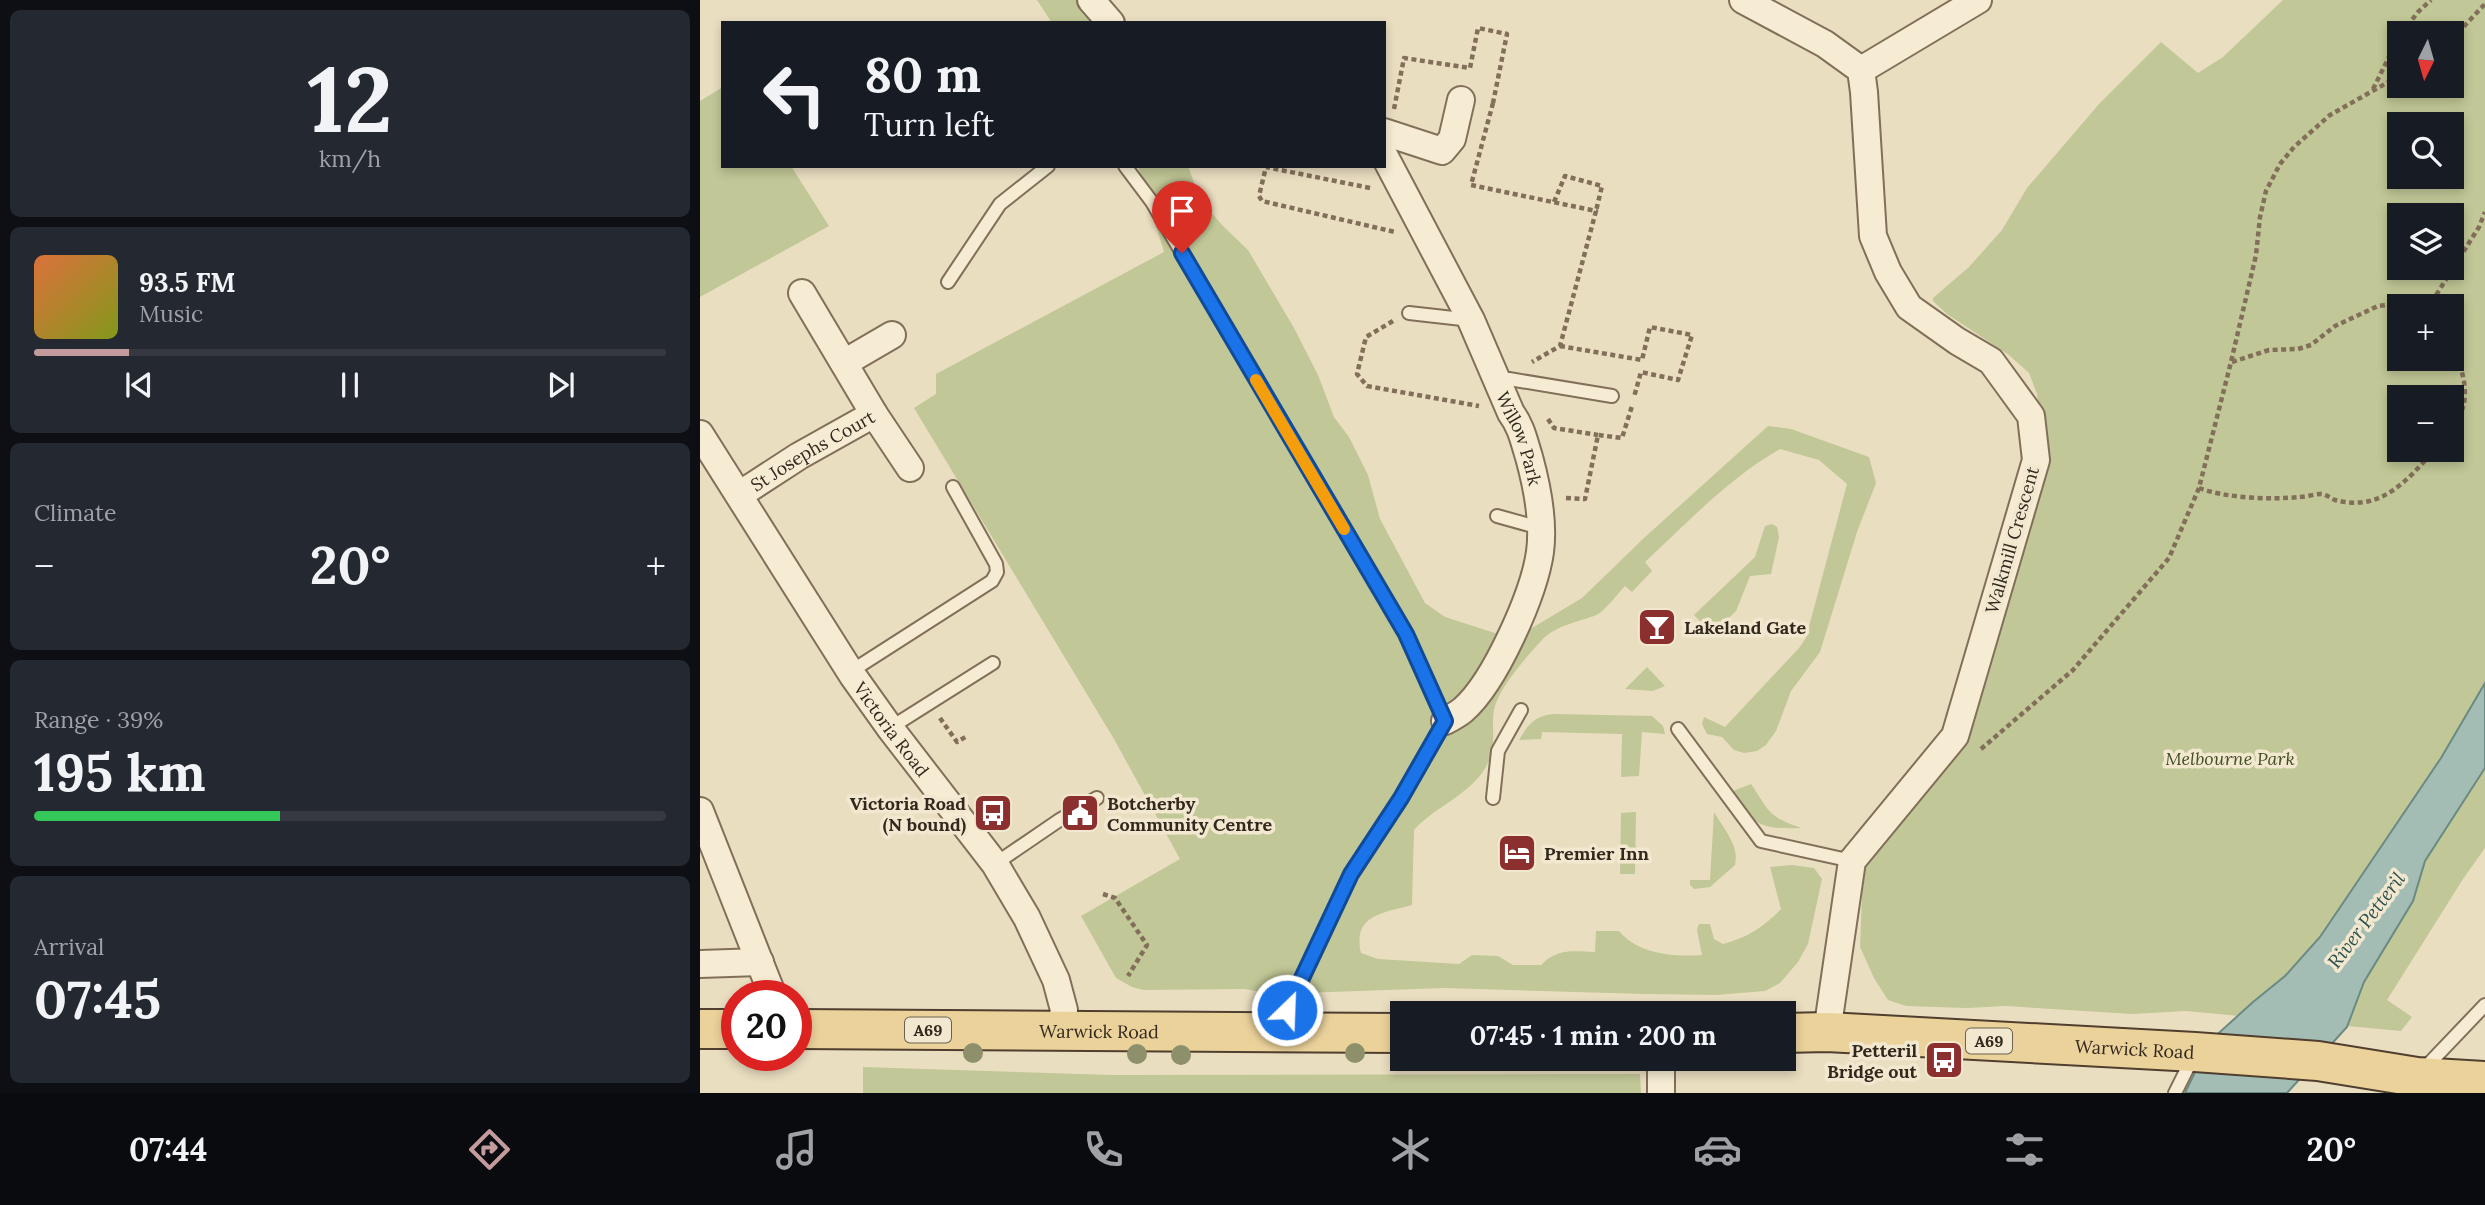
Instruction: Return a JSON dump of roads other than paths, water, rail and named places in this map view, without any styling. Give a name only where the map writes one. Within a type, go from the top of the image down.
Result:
[{"type":"main road","points":[[700,1030],[721,1029]]},
{"type":"main road","name":"Warwick Road","points":[[812,1029],[1390,1032]]},
{"type":"main road","name":"Warwick Road","points":[[1796,1033],[1827,1032],[2318,1061],[2416,1085],[2485,1081]]},
{"type":"street","points":[[1091,0],[1109,21]]},
{"type":"street","points":[[1743,0],[1825,44],[1861,70],[1978,0]]},
{"type":"street","name":"Walkmill Crescent","points":[[1852,861],[1955,736],[2036,460],[2031,416],[1991,361],[1909,307],[1888,272],[1873,236],[1861,70]]},
{"type":"street","points":[[1386,133],[1442,151],[1452,139],[1461,100]]},
{"type":"street","name":"Willow Park","points":[[1386,159],[1502,380],[1534,476],[1540,527],[1536,573],[1507,645],[1486,681],[1463,710],[1445,721]]},
{"type":"street","name":"St Josephs Court","points":[[739,495],[799,456],[874,414],[802,293]]},
{"type":"street","points":[[844,363],[892,335]]},
{"type":"street","points":[[874,414],[910,468]]},
{"type":"street","name":"Victoria Road","points":[[700,434],[850,672],[995,863],[1027,918],[1056,980],[1064,1010],[1060,1030]]},
{"type":"street","points":[[700,811],[767,980]]},
{"type":"street","points":[[1827,1032],[1852,861]]},
{"type":"street","points":[[700,964],[760,962]]},
{"type":"street","points":[[1661,1071],[1661,1093]]},
{"type":"lane","points":[[948,282],[1000,204],[1045,168]]},
{"type":"lane","points":[[1126,168],[1152,202],[1406,634],[1445,721],[1401,798],[1351,874],[1277,1031]]},
{"type":"lane","points":[[1409,313],[1471,320]]},
{"type":"lane","points":[[1502,380],[1612,396]]},
{"type":"lane","points":[[850,672],[992,581],[997,572],[996,564],[953,487]]},
{"type":"lane","points":[[1497,516],[1540,527]]},
{"type":"lane","points":[[890,728],[993,663]]},
{"type":"lane","points":[[1493,798],[1498,751],[1521,710]]},
{"type":"lane","points":[[1678,729],[1761,841],[1852,861]]},
{"type":"lane","points":[[995,863],[1097,798]]},
{"type":"lane","points":[[2416,1085],[2485,1005]]},
{"type":"lane","points":[[2175,1093],[2195,1052]]},
{"type":"water","name":"River Petteril","points":[[2485,683],[2485,768],[2425,861],[2413,901],[2364,982],[2347,1027],[2287,1093],[2185,1093],[2210,1041],[2285,976],[2320,937],[2441,758]]},
{"type":"place","name":"Lakeland Gate","points":[[1657,627]]},
{"type":"place","name":"Victoria Road (N bound)","points":[[993,813]]},
{"type":"place","name":"Botcherby Community Centre","points":[[1080,813]]},
{"type":"place","name":"Premier Inn","points":[[1517,853]]},
{"type":"place","name":"Petteril Bridge out","points":[[1944,1060]]},
{"type":"park label","name":"Melbourne Park","points":[[2230,758]]}]
